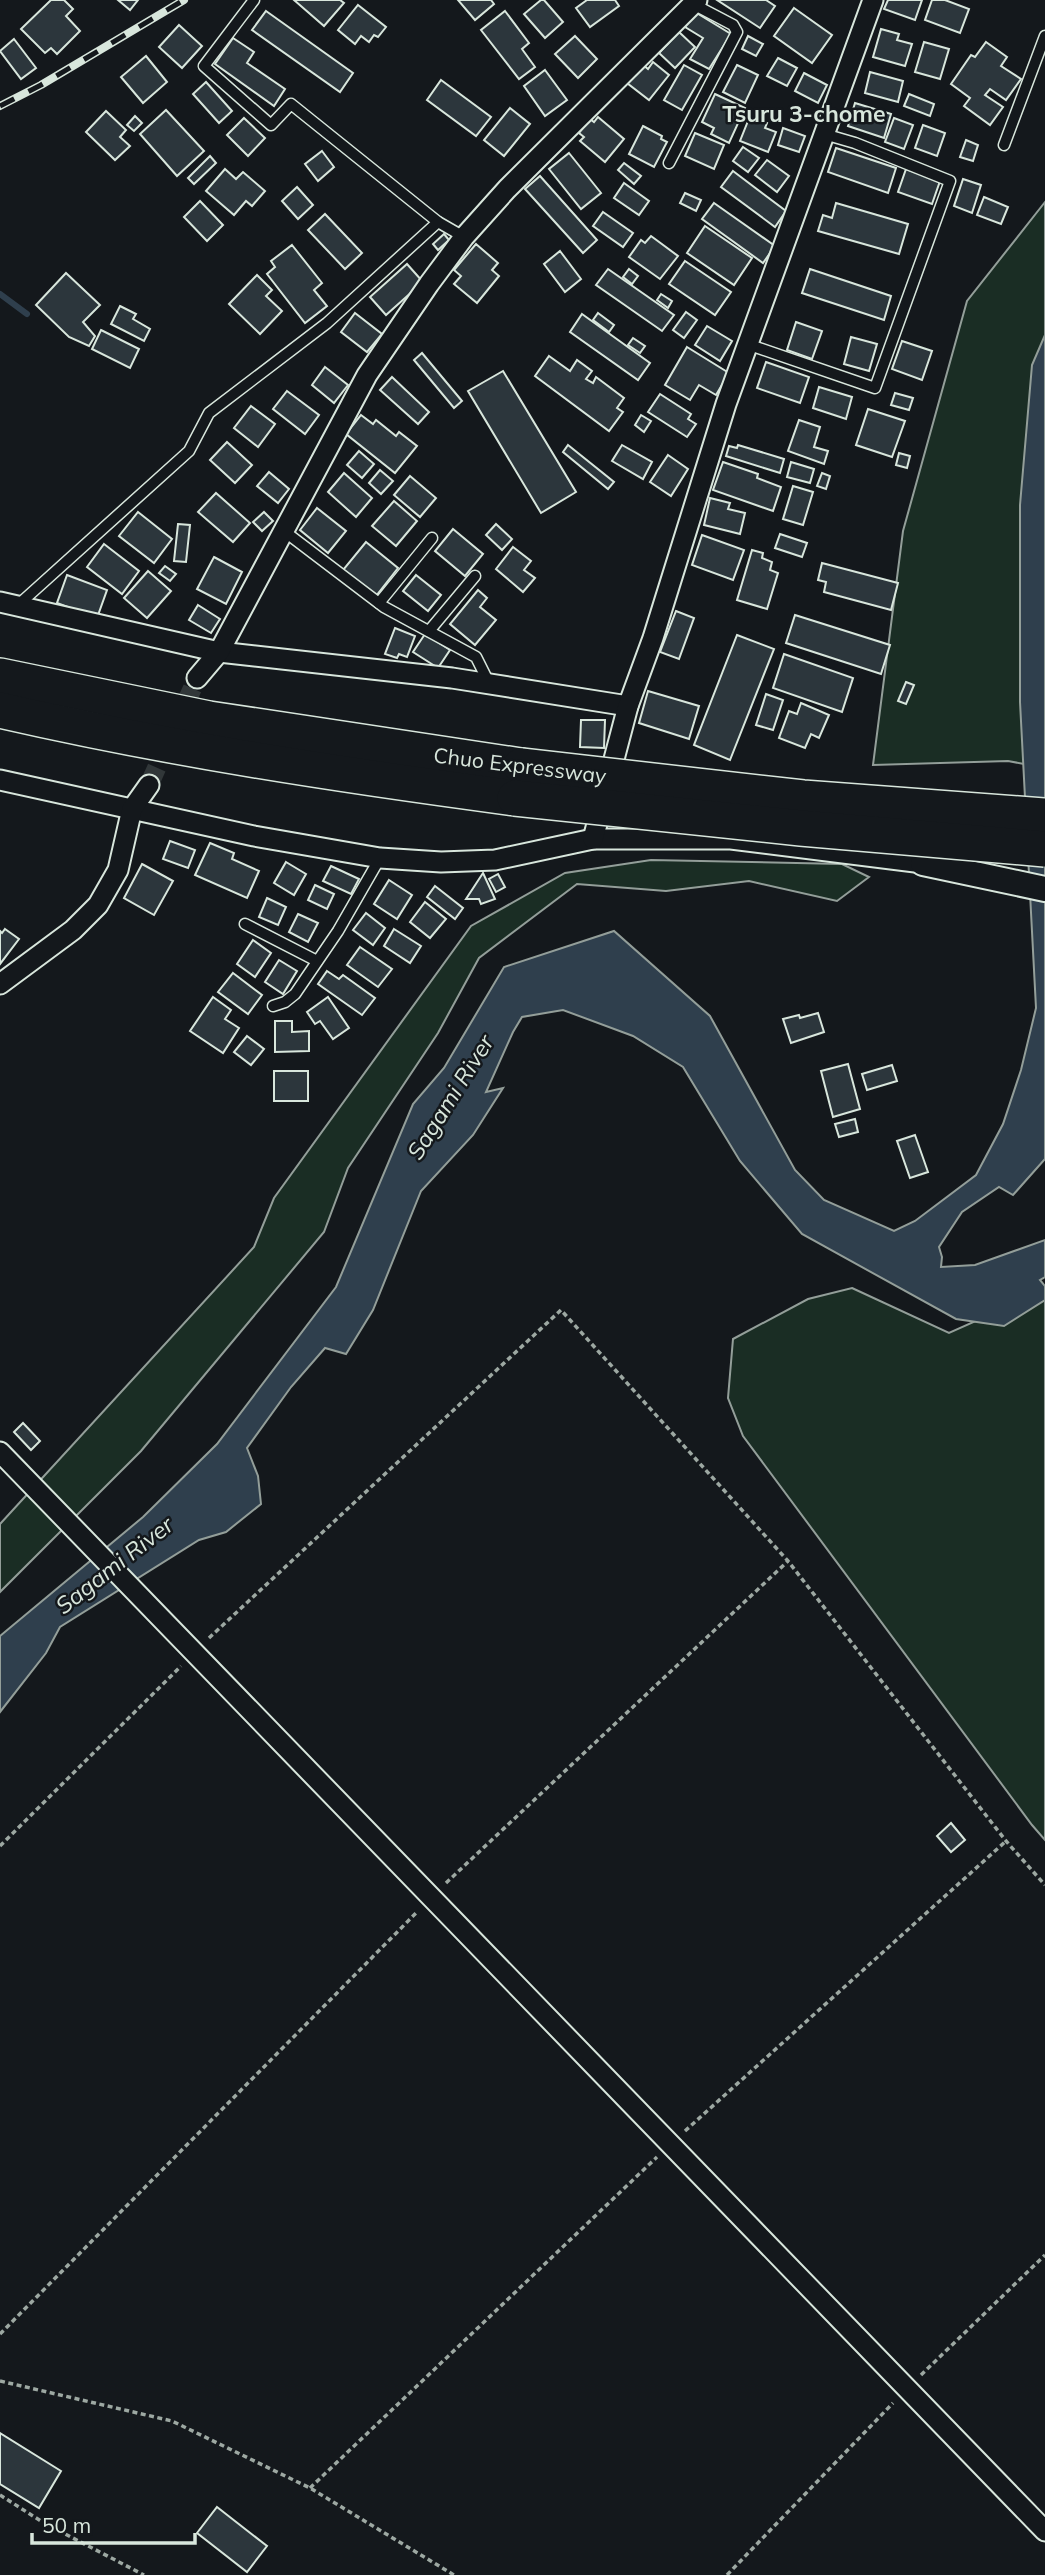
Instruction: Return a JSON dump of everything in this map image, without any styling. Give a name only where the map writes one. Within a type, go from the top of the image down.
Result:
[{"type":"highway","name":"Chuo Expressway","points":[[0,676],[518,782],[801,828],[1045,849]]},
{"type":"highway","name":"Chuo Expressway","points":[[0,710],[204,750],[395,782],[518,782],[803,798],[1045,816]]},
{"type":"street","points":[[593,839],[628,706],[653,638],[747,344],[873,0]]},
{"type":"street","points":[[197,678],[219,652],[367,375],[429,284],[464,237],[526,169],[695,2]]},
{"type":"street","points":[[8,604],[219,652],[452,678],[628,706]]},
{"type":"street","points":[[0,780],[254,836],[380,858],[441,862],[495,860],[593,839],[731,839],[923,863],[1045,889]]},
{"type":"street","points":[[0,984],[73,930],[98,905],[118,870],[132,808],[149,785]]},
{"type":"street","points":[[0,1452],[1045,2531]]},
{"type":"lane","points":[[254,0],[204,66],[271,124],[291,104],[438,222],[464,237]]},
{"type":"lane","points":[[670,163],[737,32],[733,25],[695,2]]},
{"type":"lane","points":[[1004,145],[1045,36]]},
{"type":"lane","points":[[747,344],[875,388],[950,181],[855,143],[824,134]]},
{"type":"lane","points":[[8,604],[188,451],[209,413],[327,323],[438,222]]},
{"type":"lane","points":[[284,531],[379,603],[476,657],[490,685]]},
{"type":"lane","points":[[379,603],[432,538]]},
{"type":"lane","points":[[429,631],[475,576]]},
{"type":"lane","points":[[273,1006],[285,1002],[295,994],[380,858]]},
{"type":"lane","points":[[245,924],[317,961]]},
{"type":"path","points":[[0,1846],[194,1653],[561,1310],[788,1561],[1006,1841],[1045,1885]]},
{"type":"path","points":[[0,2334],[431,1898],[788,1561]]},
{"type":"path","points":[[310,2488],[670,2144],[1006,1841]]},
{"type":"path","points":[[727,2575],[908,2388],[1045,2255]]},
{"type":"path","points":[[0,2381],[172,2421],[310,2488],[454,2575]]},
{"type":"path","points":[[0,2495],[44,2523],[144,2575]]},
{"type":"green space","points":[[1045,202],[1045,768],[1008,761],[873,765],[903,531],[967,301]]},
{"type":"green space","points":[[651,860],[842,864],[869,877],[837,901],[749,881],[666,891],[577,884],[479,958],[438,1033],[348,1168],[324,1232],[141,1451],[0,1592],[0,1524],[254,1247],[274,1198],[471,926],[565,873]]},
{"type":"green space","points":[[852,1288],[949,1333],[1045,1290],[1045,1840],[743,1436],[728,1398],[733,1339],[808,1299]]},
{"type":"water","name":"Sagami River","points":[[1045,335],[1045,1159],[1013,1195],[999,1187],[962,1212],[939,1247],[941,1267],[975,1265],[1045,1240],[1045,1277],[1040,1280],[1045,1286],[1045,1300],[1004,1326],[956,1319],[802,1234],[740,1161],[683,1067],[633,1036],[563,1010],[522,1017],[486,1092],[503,1088],[473,1135],[421,1191],[373,1310],[346,1354],[325,1348],[291,1387],[247,1448],[258,1476],[261,1504],[226,1532],[199,1540],[60,1627],[46,1653],[0,1712],[0,1636],[143,1517],[217,1444],[336,1287],[413,1104],[444,1068],[504,967],[614,931],[710,1016],[795,1170],[824,1200],[894,1231],[915,1221],[976,1175],[1003,1124],[1021,1070],[1036,1008],[1020,702],[1020,505],[1032,365]]},
{"type":"building","points":[[51,0],[64,0],[73,9],[66,16],[80,31],[57,54],[51,48],[45,53],[21,29]]},
{"type":"building","points":[[118,0],[138,0],[130,10]]},
{"type":"building","points":[[294,0],[340,0],[344,3],[324,26]]},
{"type":"building","points":[[458,0],[491,0],[494,4],[475,20]]},
{"type":"building","points":[[544,0],[563,22],[545,38],[524,14]]},
{"type":"building","points":[[587,0],[615,0],[619,6],[590,27],[576,8]]},
{"type":"building","points":[[717,0],[766,0],[775,6],[760,28]]},
{"type":"building","points":[[888,0],[922,0],[915,20],[884,9]]},
{"type":"building","points":[[932,0],[945,0],[969,9],[960,33],[925,20]]},
{"type":"building","points":[[358,5],[386,27],[378,37],[374,35],[369,42],[361,36],[355,44],[338,30]]},
{"type":"building","points":[[794,8],[832,35],[812,63],[774,36]]},
{"type":"building","points":[[266,11],[353,73],[340,92],[252,30]]},
{"type":"building","points":[[505,11],[529,43],[522,49],[535,67],[519,79],[481,30]]},
{"type":"building","points":[[695,12],[731,34],[709,69],[690,59],[703,38],[685,27]]},
{"type":"building","points":[[179,25],[202,46],[182,68],[159,47]]},
{"type":"building","points":[[881,29],[899,34],[897,40],[912,44],[905,66],[873,57]]},
{"type":"building","points":[[679,32],[695,47],[675,68],[659,53]]},
{"type":"building","points":[[575,36],[597,59],[578,78],[555,54]]},
{"type":"building","points":[[748,36],[763,44],[756,56],[742,49]]},
{"type":"building","points":[[233,38],[254,52],[247,63],[285,89],[274,106],[215,64]]},
{"type":"building","points":[[14,39],[36,68],[21,79],[0,51]]},
{"type":"building","points":[[924,42],[949,49],[940,79],[915,72]]},
{"type":"building","points":[[986,42],[1007,57],[1001,66],[1021,79],[1006,100],[990,89],[985,95],[1003,107],[990,125],[964,106],[970,98],[951,84],[971,55],[975,57]]},
{"type":"building","points":[[146,56],[167,82],[143,103],[121,77]]},
{"type":"building","points":[[778,58],[797,68],[787,86],[767,76]]},
{"type":"building","points":[[653,62],[669,75],[649,100],[627,83],[642,64],[648,69]]},
{"type":"building","points":[[684,65],[702,75],[682,110],[664,100]]},
{"type":"building","points":[[737,65],[758,75],[745,103],[723,92]]},
{"type":"building","points":[[545,70],[567,100],[545,116],[524,86]]},
{"type":"building","points":[[870,72],[903,81],[898,102],[865,93]]},
{"type":"building","points":[[804,73],[827,85],[818,103],[795,91]]},
{"type":"building","points":[[441,80],[491,117],[476,136],[427,100]]},
{"type":"building","points":[[206,82],[232,111],[219,123],[193,94]]},
{"type":"building","points":[[715,94],[745,108],[729,143],[711,134],[714,128],[702,122]]},
{"type":"building","points":[[909,94],[934,104],[930,116],[904,106]]},
{"type":"building","points":[[855,103],[891,114],[884,138],[848,126]]},
{"type":"building","points":[[510,108],[530,124],[504,156],[484,140]]},
{"type":"building","points":[[166,110],[204,151],[177,176],[140,134]]},
{"type":"building","points":[[106,111],[126,130],[120,137],[130,146],[115,160],[86,132]]},
{"type":"building","points":[[135,116],[142,123],[134,131],[127,125]]},
{"type":"building","points":[[750,116],[767,123],[765,128],[776,132],[768,152],[740,141]]},
{"type":"building","points":[[598,117],[624,139],[605,162],[580,141],[584,137],[579,133],[590,119],[594,122]]},
{"type":"building","points":[[244,118],[265,138],[248,156],[227,135]]},
{"type":"building","points":[[894,118],[913,125],[904,149],[885,142]]},
{"type":"building","points":[[923,125],[945,133],[937,156],[915,148]]},
{"type":"building","points":[[643,126],[662,136],[661,139],[667,142],[654,167],[629,154]]},
{"type":"building","points":[[783,128],[805,136],[799,152],[778,145]]},
{"type":"building","points":[[695,133],[724,145],[714,169],[685,156]]},
{"type":"building","points":[[966,140],[978,145],[973,161],[960,157]]},
{"type":"building","points":[[743,147],[759,158],[748,172],[733,161]]},
{"type":"building","points":[[836,148],[896,168],[888,193],[828,172]]},
{"type":"building","points":[[322,151],[334,167],[318,181],[305,164]]},
{"type":"building","points":[[569,153],[601,193],[581,209],[549,169]]},
{"type":"building","points":[[210,156],[216,163],[194,184],[188,178]]},
{"type":"building","points":[[767,160],[789,176],[777,192],[755,175]]},
{"type":"building","points":[[624,163],[641,176],[634,184],[618,170]]},
{"type":"building","points":[[225,169],[236,179],[243,172],[265,191],[252,206],[246,201],[234,215],[206,191]]},
{"type":"building","points":[[906,169],[940,181],[932,204],[898,192]]},
{"type":"building","points":[[733,171],[786,211],[775,227],[721,187]]},
{"type":"building","points":[[540,176],[597,240],[583,253],[525,189]]},
{"type":"building","points":[[963,179],[981,185],[972,213],[954,206]]},
{"type":"building","points":[[624,183],[649,201],[639,215],[614,198]]},
{"type":"building","points":[[297,187],[313,205],[298,219],[282,201]]},
{"type":"building","points":[[685,193],[701,200],[696,211],[680,203]]},
{"type":"building","points":[[984,197],[1008,207],[1001,224],[977,215]]},
{"type":"building","points":[[200,201],[223,225],[207,241],[184,217]]},
{"type":"building","points":[[714,203],[775,246],[763,263],[702,219]]},
{"type":"building","points":[[836,203],[908,224],[899,254],[818,231],[823,215],[832,218]]},
{"type":"building","points":[[603,212],[633,233],[623,247],[593,226]]},
{"type":"building","points":[[325,214],[362,253],[345,269],[308,230]]},
{"type":"building","points":[[705,226],[752,258],[734,285],[687,253]]},
{"type":"building","points":[[444,234],[449,240],[438,250],[433,244]]},
{"type":"building","points":[[651,236],[678,256],[660,279],[629,257],[641,240],[645,243]]},
{"type":"building","points":[[476,244],[498,263],[492,270],[499,276],[477,303],[454,284],[461,276],[454,270]]},
{"type":"building","points":[[292,245],[322,283],[314,290],[327,306],[305,323],[267,274],[275,267],[271,261]]},
{"type":"building","points":[[560,251],[581,279],[565,292],[544,264]]},
{"type":"building","points":[[685,261],[731,292],[715,315],[669,284]]},
{"type":"building","points":[[407,264],[423,282],[386,315],[370,297]]},
{"type":"building","points":[[608,269],[674,315],[662,331],[596,285]]},
{"type":"building","points":[[629,269],[638,276],[632,284],[623,277]]},
{"type":"building","points":[[810,269],[891,296],[884,320],[802,293]]},
{"type":"building","points":[[66,273],[100,305],[83,322],[95,336],[89,346],[69,337],[36,305]]},
{"type":"building","points":[[257,275],[272,290],[266,296],[282,311],[260,334],[229,304]]},
{"type":"building","points":[[661,294],[672,301],[668,308],[657,300]]},
{"type":"building","points":[[120,306],[136,314],[133,319],[150,329],[144,341],[111,324]]},
{"type":"building","points":[[686,312],[697,320],[684,338],[673,330]]},
{"type":"building","points":[[355,313],[382,334],[367,352],[341,332]]},
{"type":"building","points":[[598,313],[614,325],[609,332],[593,320]]},
{"type":"building","points":[[582,314],[650,363],[638,380],[570,332]]},
{"type":"building","points":[[796,322],[822,331],[812,359],[787,350]]},
{"type":"building","points":[[707,326],[732,341],[720,361],[695,345]]},
{"type":"building","points":[[101,330],[139,349],[130,368],[92,349]]},
{"type":"building","points":[[851,337],[877,344],[869,371],[844,364]]},
{"type":"building","points":[[633,338],[645,346],[640,353],[628,345]]},
{"type":"building","points":[[902,341],[932,351],[922,380],[892,369]]},
{"type":"building","points":[[687,347],[729,373],[716,395],[699,385],[690,400],[665,385]]},
{"type":"building","points":[[422,353],[462,401],[454,408],[414,360]]},
{"type":"building","points":[[549,356],[570,371],[577,360],[592,371],[586,379],[593,383],[596,377],[624,398],[617,408],[623,412],[609,431],[535,376]]},
{"type":"building","points":[[766,362],[809,377],[800,403],[757,388]]},
{"type":"building","points":[[325,367],[348,385],[334,403],[312,385]]},
{"type":"building","points":[[503,371],[576,492],[541,513],[468,391]]},
{"type":"building","points":[[392,377],[429,412],[418,424],[380,390]]},
{"type":"building","points":[[819,387],[852,397],[846,419],[813,408]]},
{"type":"building","points":[[287,391],[319,415],[305,434],[273,409]]},
{"type":"building","points":[[895,393],[913,398],[909,410],[891,405]]},
{"type":"building","points":[[660,394],[691,414],[688,419],[696,424],[687,437],[648,412]]},
{"type":"building","points":[[251,406],[275,424],[258,447],[234,428]]},
{"type":"building","points":[[868,409],[905,421],[892,457],[856,445]]},
{"type":"building","points":[[361,415],[373,424],[376,420],[396,436],[399,432],[417,446],[395,473],[346,434]]},
{"type":"building","points":[[641,415],[651,421],[644,432],[635,425]]},
{"type":"building","points":[[799,420],[820,427],[814,447],[828,451],[824,464],[788,451]]},
{"type":"building","points":[[227,442],[252,465],[235,483],[210,460]]},
{"type":"building","points":[[568,445],[614,482],[608,489],[563,452]]},
{"type":"building","points":[[622,445],[652,462],[643,479],[612,461]]},
{"type":"building","points":[[738,445],[784,459],[780,473],[726,456],[729,446],[737,448]]},
{"type":"building","points":[[359,451],[374,464],[362,478],[347,465]]},
{"type":"building","points":[[899,453],[910,456],[907,468],[896,465]]},
{"type":"building","points":[[668,455],[688,469],[671,496],[650,482]]},
{"type":"building","points":[[723,462],[758,474],[757,478],[781,487],[773,511],[713,490]]},
{"type":"building","points":[[791,462],[814,469],[810,483],[787,477]]},
{"type":"building","points":[[380,470],[393,481],[381,494],[369,483]]},
{"type":"building","points":[[269,472],[289,489],[278,503],[257,486]]},
{"type":"building","points":[[344,473],[372,498],[356,517],[328,492]]},
{"type":"building","points":[[822,473],[830,476],[826,489],[817,486]]},
{"type":"building","points":[[410,476],[436,498],[420,517],[394,495]]},
{"type":"building","points":[[793,486],[813,492],[803,525],[783,519]]},
{"type":"building","points":[[216,493],[250,523],[233,542],[198,512]]},
{"type":"building","points":[[710,498],[730,503],[728,509],[745,513],[740,534],[704,525]]},
{"type":"building","points":[[394,501],[417,521],[396,546],[372,526]]},
{"type":"building","points":[[317,508],[346,531],[328,553],[300,530]]},
{"type":"building","points":[[138,512],[172,539],[154,563],[119,536]]},
{"type":"building","points":[[264,512],[273,521],[262,531],[253,522]]},
{"type":"building","points":[[178,524],[190,525],[186,562],[174,561]]},
{"type":"building","points":[[496,524],[512,539],[502,550],[486,535]]},
{"type":"building","points":[[453,529],[483,554],[465,576],[435,551]]},
{"type":"building","points":[[780,534],[807,543],[802,557],[775,548]]},
{"type":"building","points":[[702,535],[744,550],[733,580],[692,565]]},
{"type":"building","points":[[366,542],[398,568],[376,596],[343,570]]},
{"type":"building","points":[[104,544],[139,571],[122,594],[87,567]]},
{"type":"building","points":[[513,547],[531,561],[524,570],[535,578],[523,592],[496,569]]},
{"type":"building","points":[[752,550],[763,553],[762,558],[772,562],[770,570],[778,573],[767,609],[737,600]]},
{"type":"building","points":[[214,557],[242,572],[226,604],[197,589]]},
{"type":"building","points":[[822,563],[898,583],[891,610],[824,592],[826,582],[818,580]]},
{"type":"building","points":[[165,566],[176,574],[170,581],[159,573]]},
{"type":"building","points":[[148,571],[171,591],[147,618],[124,598]]},
{"type":"building","points":[[67,575],[107,590],[97,618],[57,603]]},
{"type":"building","points":[[416,575],[441,595],[428,611],[403,591]]},
{"type":"building","points":[[478,590],[487,598],[480,607],[496,620],[475,645],[450,624]]},
{"type":"building","points":[[198,605],[220,619],[211,633],[189,620]]},
{"type":"building","points":[[676,611],[694,618],[679,659],[660,652]]},
{"type":"building","points":[[795,615],[890,645],[881,674],[786,643]]},
{"type":"building","points":[[395,628],[415,636],[407,657],[399,654],[397,658],[385,654]]},
{"type":"building","points":[[425,634],[450,650],[438,668],[413,652]]},
{"type":"building","points":[[737,635],[774,649],[730,760],[694,745]]},
{"type":"building","points":[[784,654],[853,678],[842,712],[773,688]]},
{"type":"building","points":[[906,682],[914,685],[906,704],[898,701]]},
{"type":"building","points":[[648,691],[699,706],[689,739],[639,723]]},
{"type":"building","points":[[766,694],[783,700],[773,730],[756,725]]},
{"type":"building","points":[[801,703],[829,715],[819,738],[811,734],[805,748],[779,738],[789,711],[797,714]]},
{"type":"building","points":[[581,720],[605,720],[604,748],[580,747]]},
{"type":"building","points":[[170,841],[195,850],[188,868],[163,859]]},
{"type":"building","points":[[210,843],[234,853],[232,859],[259,871],[247,898],[195,875]]},
{"type":"building","points":[[286,862],[306,874],[294,895],[274,883]]},
{"type":"building","points":[[142,864],[173,881],[154,915],[124,898]]},
{"type":"building","points":[[331,866],[359,879],[351,894],[323,881]]},
{"type":"building","points":[[483,873],[495,899],[481,904],[479,899],[466,899]]},
{"type":"building","points":[[498,874],[505,887],[496,892],[489,879]]},
{"type":"building","points":[[389,880],[412,895],[397,919],[374,904]]},
{"type":"building","points":[[315,885],[334,894],[327,909],[308,900]]},
{"type":"building","points":[[435,886],[463,908],[455,919],[427,897]]},
{"type":"building","points":[[267,898],[286,907],[278,925],[259,917]]},
{"type":"building","points":[[425,902],[446,919],[430,938],[410,922]]},
{"type":"building","points":[[366,913],[385,928],[373,945],[353,930]]},
{"type":"building","points":[[298,914],[318,923],[308,942],[289,932]]},
{"type":"building","points":[[5,929],[19,939],[0,964],[0,931],[2,933]]},
{"type":"building","points":[[394,929],[421,946],[410,963],[384,946]]},
{"type":"building","points":[[253,940],[271,953],[255,977],[237,964]]},
{"type":"building","points":[[360,947],[392,969],[378,987],[347,965]]},
{"type":"building","points":[[279,960],[297,971],[283,994],[265,982]]},
{"type":"building","points":[[327,971],[339,979],[343,975],[375,998],[362,1015],[318,984]]},
{"type":"building","points":[[233,973],[262,995],[248,1014],[218,992]]},
{"type":"building","points":[[213,997],[231,1010],[225,1019],[239,1028],[223,1053],[190,1031]]},
{"type":"building","points":[[328,997],[349,1028],[333,1039],[320,1021],[315,1024],[307,1012]]},
{"type":"building","points":[[818,1013],[824,1032],[791,1043],[783,1019]]},
{"type":"building","points":[[275,1021],[292,1021],[292,1032],[309,1031],[309,1051],[275,1052]]},
{"type":"building","points":[[247,1036],[264,1049],[251,1065],[234,1052]]},
{"type":"building","points":[[848,1064],[860,1109],[833,1117],[821,1071]]},
{"type":"building","points":[[892,1065],[897,1081],[867,1090],[862,1074]]},
{"type":"building","points":[[274,1071],[308,1071],[308,1101],[274,1101]]},
{"type":"building","points":[[855,1119],[858,1132],[839,1137],[835,1124]]},
{"type":"building","points":[[915,1135],[928,1172],[910,1178],[897,1141]]},
{"type":"building","points":[[23,1423],[40,1441],[31,1450],[14,1432]]},
{"type":"building","points":[[951,1823],[965,1840],[951,1852],[937,1836]]},
{"type":"building","points":[[0,2433],[61,2471],[39,2508],[0,2484]]},
{"type":"building","points":[[217,2507],[267,2546],[247,2572],[197,2533]]},
{"type":"waterway","points":[[0,294],[27,314]]},
{"type":"tunnel","points":[[149,785],[197,678]]},
{"type":"railway","points":[[0,106],[41,85],[184,0]]},
{"type":"district","name":"Tsuru 3-chome","points":[[804,113]]}]
